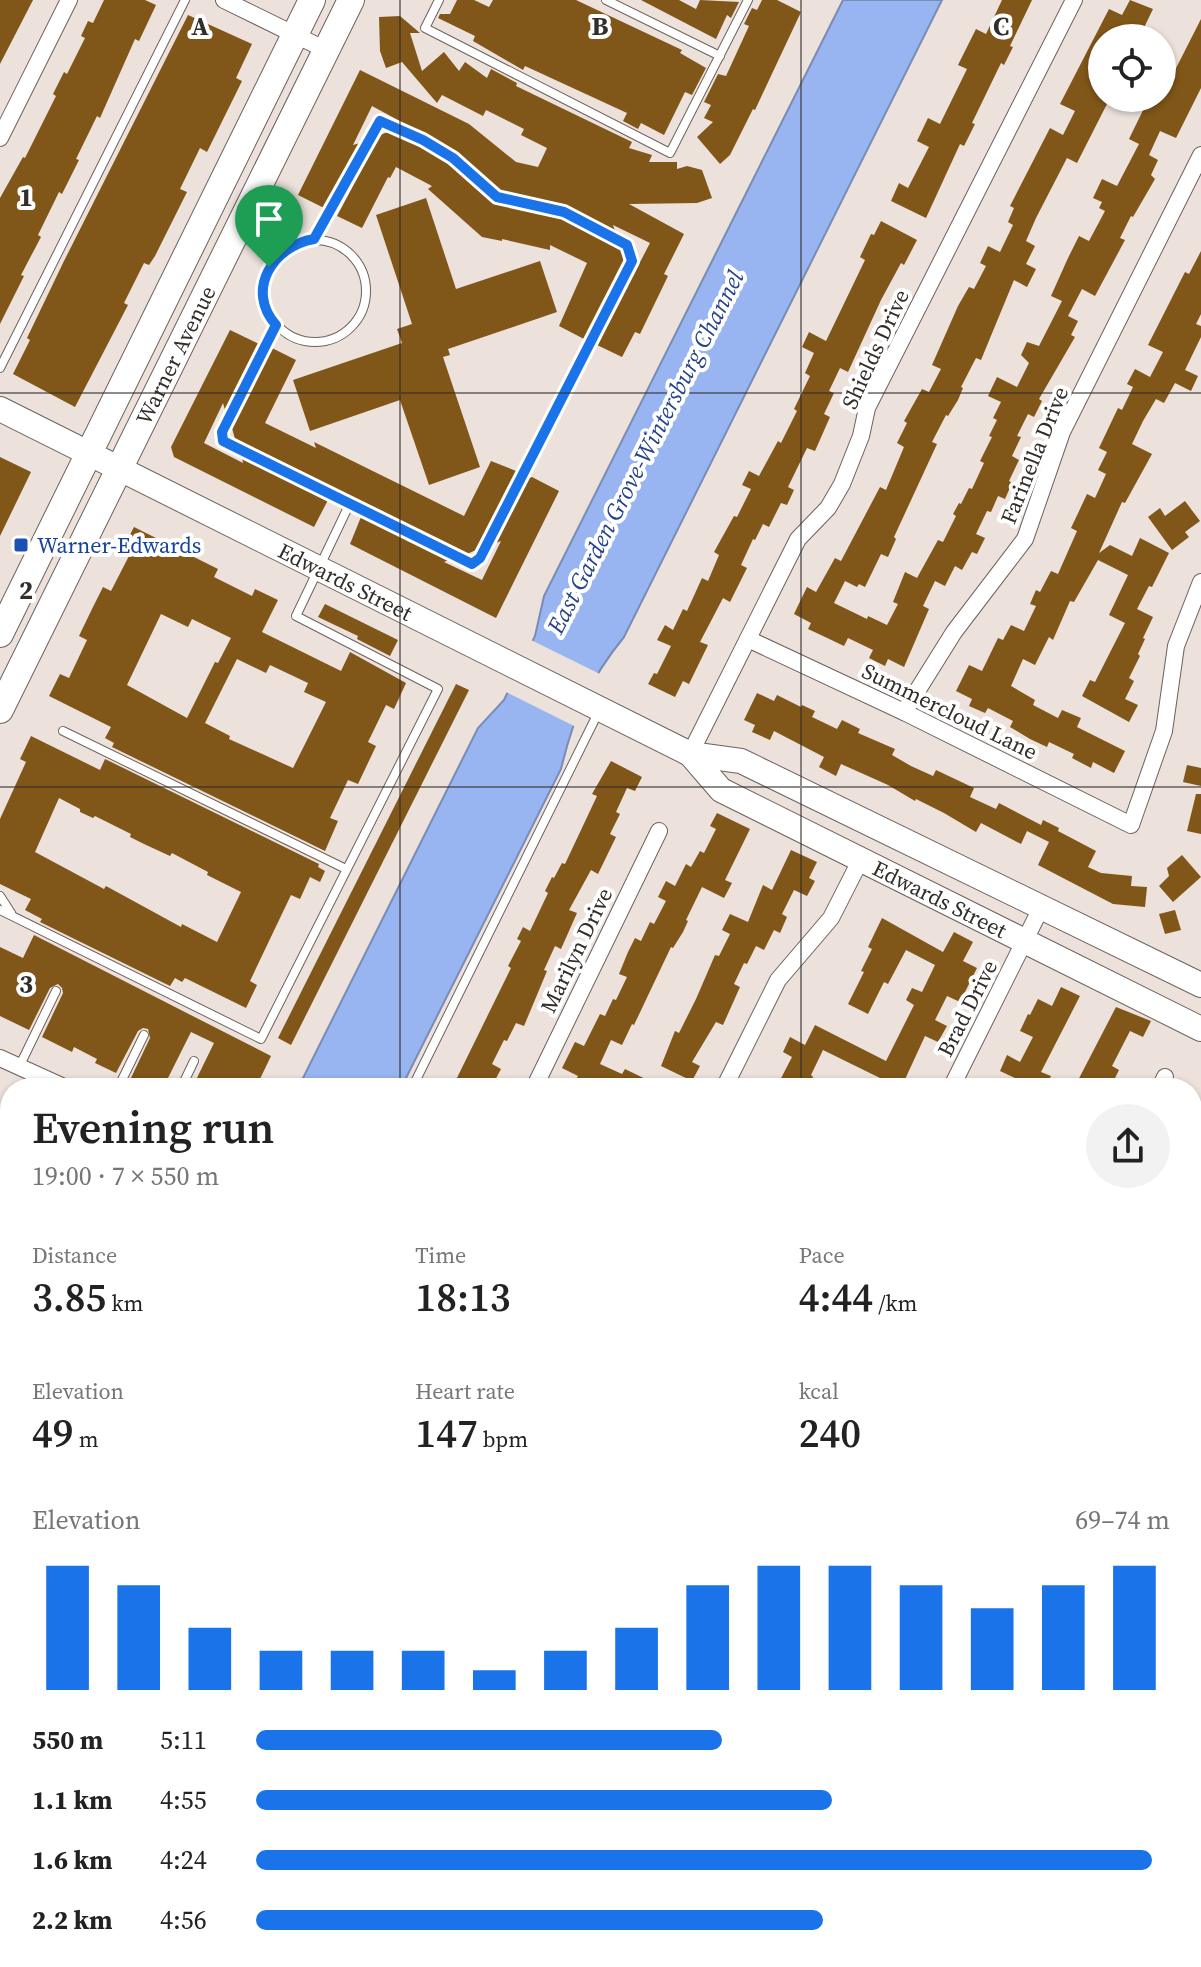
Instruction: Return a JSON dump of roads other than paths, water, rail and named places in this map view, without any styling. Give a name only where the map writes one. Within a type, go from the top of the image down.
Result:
[{"type":"main road","name":"Warner Avenue","points":[[0,634],[312,0]]},
{"type":"main road","name":"Warner Avenue","points":[[0,710],[351,0]]},
{"type":"main road","name":"Edwards Street","points":[[0,409],[690,754],[741,761],[1201,985]]},
{"type":"main road","name":"Edwards Street","points":[[690,754],[721,790],[1201,1029]]},
{"type":"street","points":[[0,138],[69,0]]},
{"type":"street","points":[[224,0],[326,50]]},
{"type":"street","name":"Shields Drive","points":[[690,754],[798,539],[828,508],[842,484],[861,436],[867,408],[1074,0]]},
{"type":"street","name":"Farinella Drive","points":[[904,712],[954,632],[1025,539],[1062,432],[1201,155]]},
{"type":"street","name":"Summercloud Lane","points":[[748,639],[904,712],[1131,825],[1164,731],[1176,646],[1201,582]]},
{"type":"street","name":"Marilyn Drive","points":[[539,1078],[659,831]]},
{"type":"street","points":[[729,1078],[778,980],[831,918],[860,861]]},
{"type":"street","name":"Brad Drive","points":[[956,1078],[1042,906]]},
{"type":"street","points":[[0,1058],[46,1078]]},
{"type":"lane","points":[[0,368],[185,0]]},
{"type":"lane","points":[[439,0],[425,28],[670,153],[748,0]]},
{"type":"lane","points":[[606,0],[627,4],[720,56]]},
{"type":"lane","points":[[276,325],[222,432],[223,441],[472,564],[480,558],[632,261],[627,245],[591,225],[564,212],[497,197],[453,158],[423,140],[380,121],[314,239]]},
{"type":"lane","points":[[314,239],[338,246],[357,262],[365,286],[362,311],[352,326],[339,336],[323,342],[297,339],[276,325],[263,295],[269,267],[288,247],[314,239]]},
{"type":"lane","points":[[0,910],[261,1039],[438,689],[296,616],[350,503]]},
{"type":"lane","points":[[417,1078],[596,707]]},
{"type":"lane","points":[[63,731],[346,869]]},
{"type":"lane","points":[[0,896],[11,914]]},
{"type":"lane","points":[[20,1065],[56,991]]},
{"type":"lane","points":[[123,1078],[144,1035]]},
{"type":"lane","points":[[187,1078],[194,1061]]},
{"type":"water","name":"East Garden Grove-Wintersburg Channel","points":[[843,0],[942,0],[624,637],[601,668],[584,699],[561,769],[406,1078],[303,1078],[478,728],[504,700],[535,636],[544,596]]},
{"type":"place","name":"Warner-Edwards","points":[[21,545]]}]
